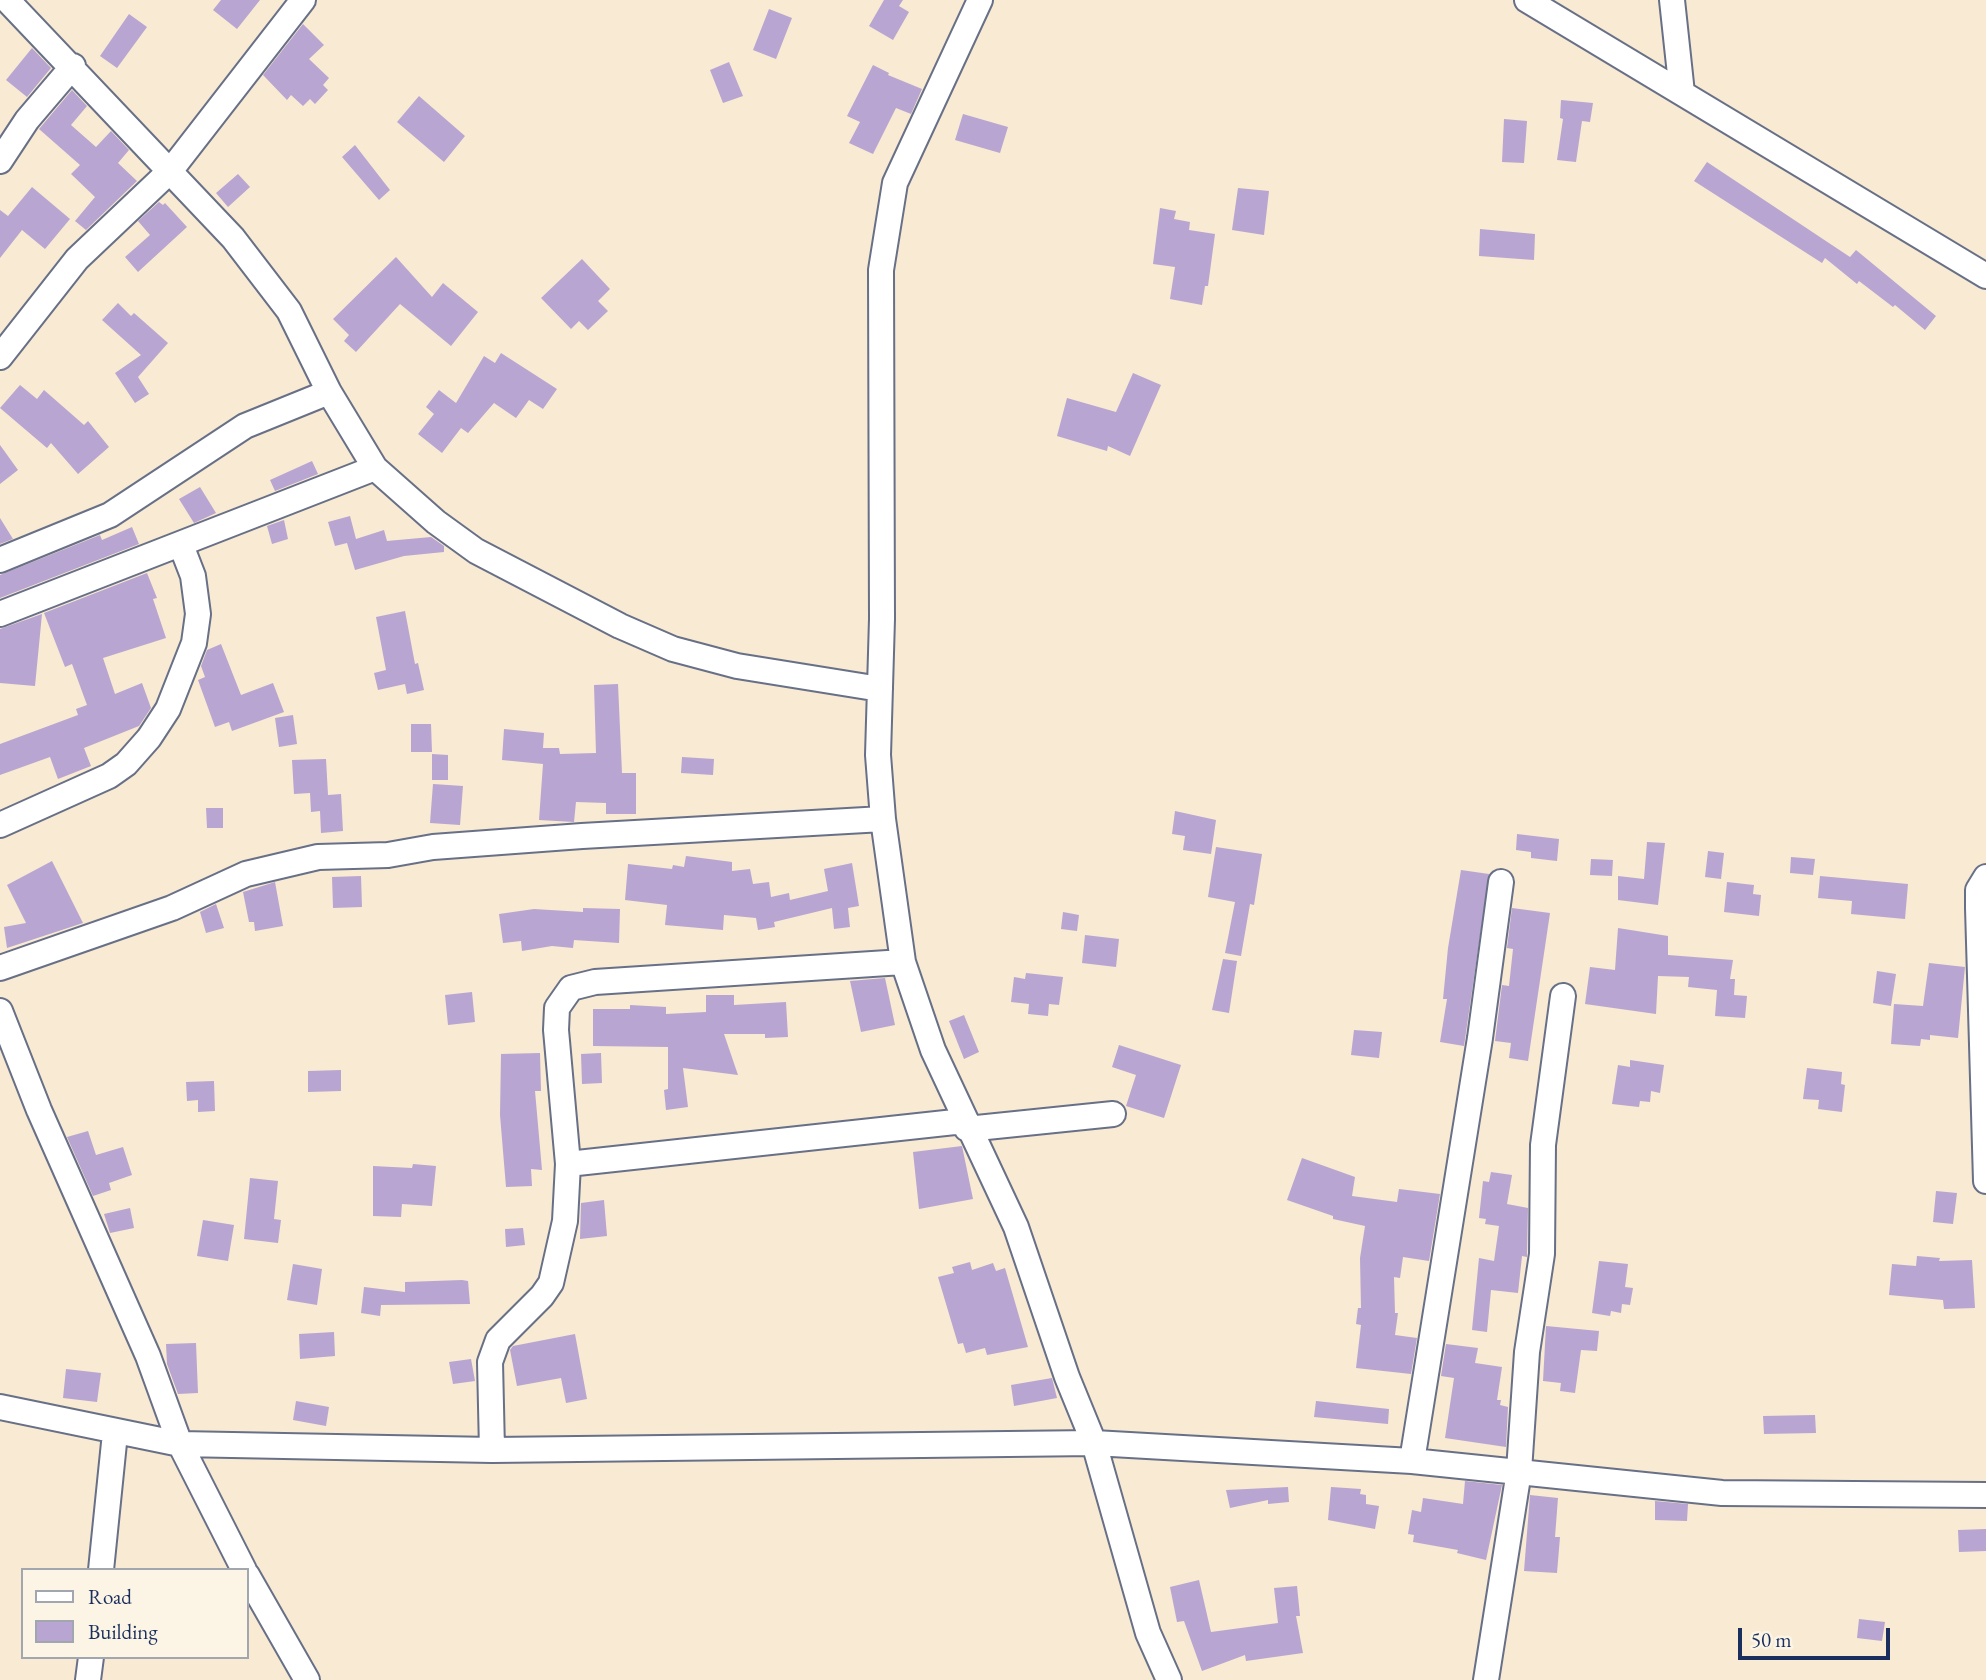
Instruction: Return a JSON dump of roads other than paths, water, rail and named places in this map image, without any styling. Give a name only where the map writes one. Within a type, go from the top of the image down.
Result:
[{"type":"street","points":[[7,0],[171,170],[265,277],[302,333],[329,392],[374,468],[476,551],[630,630],[673,649],[737,666],[880,689]]},
{"type":"street","points":[[0,357],[77,259],[171,170],[303,0]]},
{"type":"street","points":[[979,0],[895,183],[880,270],[878,755],[883,819],[903,962],[933,1050],[1016,1227],[1067,1377],[1094,1443],[1148,1633],[1169,1680]]},
{"type":"street","points":[[1527,0],[1986,275]]},
{"type":"street","points":[[1672,0],[1682,93]]},
{"type":"street","points":[[0,161],[27,120],[73,66]]},
{"type":"street","points":[[0,561],[110,514],[245,426],[329,392]]},
{"type":"street","points":[[0,614],[374,468]]},
{"type":"street","points":[[0,825],[109,776],[134,755],[168,709],[194,643],[198,614],[192,576],[181,545]]},
{"type":"street","points":[[0,968],[172,908],[246,874],[318,857],[388,855],[433,847],[582,836],[883,819]]},
{"type":"street","points":[[1986,877],[1978,890],[1986,1181]]},
{"type":"street","points":[[1412,1461],[1480,1038],[1501,882]]},
{"type":"street","points":[[492,1450],[490,1362],[498,1340],[542,1296],[551,1283],[565,1221],[568,1164],[556,1030],[557,1008],[571,988],[595,982],[903,962]]},
{"type":"street","points":[[1486,1680],[1519,1471],[1527,1352],[1542,1254],[1543,1145],[1563,996]]},
{"type":"street","points":[[0,1011],[39,1110],[148,1356],[180,1444],[243,1568]]},
{"type":"street","points":[[568,1164],[966,1125],[1113,1114]]},
{"type":"street","points":[[0,1407],[115,1433],[180,1444],[492,1450],[1094,1443],[1412,1461],[1722,1493],[1986,1495]]},
{"type":"street","points":[[101,1568],[115,1433]]},
{"type":"street","points":[[248,1577],[307,1680]]},
{"type":"street","points":[[88,1680],[91,1659]]}]
